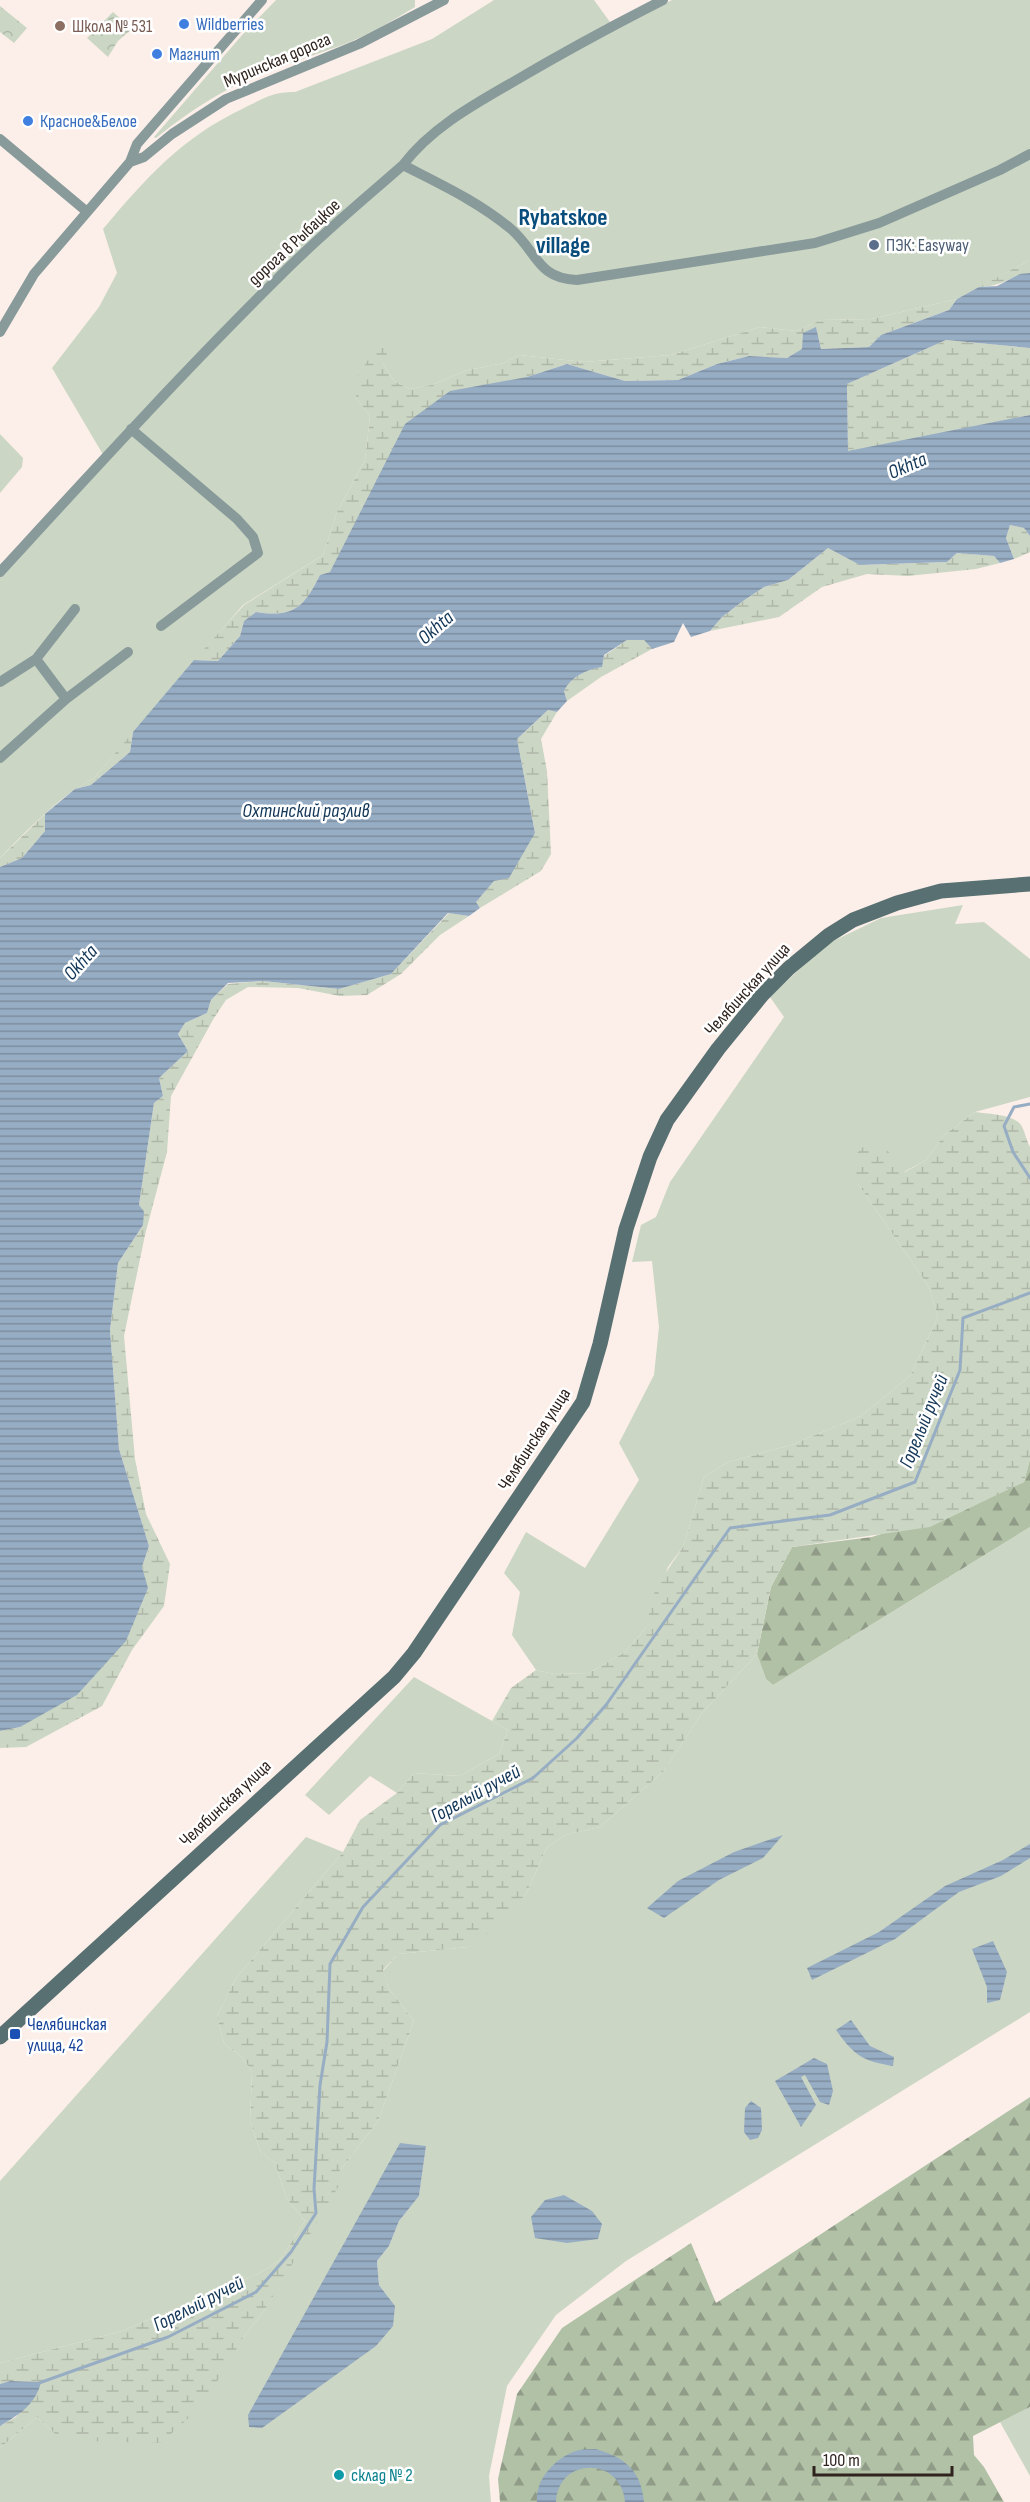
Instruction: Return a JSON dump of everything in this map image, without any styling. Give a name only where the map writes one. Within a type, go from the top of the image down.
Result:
[{"type":"street","name":"Муринская дорога","points":[[0,332],[33,274],[130,162],[137,144],[262,0]]},
{"type":"street","name":"Муринская дорога","points":[[130,162],[144,157],[172,134],[226,99],[359,44],[444,0]]},
{"type":"street","name":"дорога в Рыбацкое","points":[[0,572],[131,429],[280,276],[403,165],[416,148],[459,114],[565,51],[663,0]]},
{"type":"street","points":[[0,139],[86,211]]},
{"type":"street","points":[[403,165],[458,193],[512,230],[550,274],[560,280],[577,280],[815,243],[879,223],[1000,170],[1030,154]]},
{"type":"street","points":[[131,429],[237,519],[253,537],[258,553],[161,626]]},
{"type":"street","points":[[0,682],[36,659],[75,609]]},
{"type":"street","points":[[0,758],[66,699],[128,652]]},
{"type":"street","points":[[36,659],[66,699]]},
{"type":"street","name":"Челябинская улица","points":[[0,2037],[394,1677],[414,1653],[584,1402],[596,1363],[626,1229],[658,1137],[711,1058],[762,995],[789,968],[829,935],[874,911],[941,891],[1030,884]]},
{"type":"green space","points":[[276,0],[415,0],[415,7],[350,42],[271,70],[225,91],[156,138],[154,137],[243,34]]},
{"type":"green space","points":[[494,0],[594,0],[615,29],[672,0],[1030,0],[1030,260],[957,299],[871,319],[821,320],[796,331],[760,327],[671,355],[584,362],[519,355],[504,363],[468,370],[431,385],[410,389],[394,381],[383,363],[356,398],[370,416],[365,460],[337,512],[323,555],[243,605],[94,778],[56,804],[0,858],[0,571],[105,458],[52,368],[99,307],[117,273],[103,229],[166,160],[202,132],[222,120],[268,96],[295,92],[432,39]]},
{"type":"green space","points":[[0,6],[27,28],[14,43],[0,32]]},
{"type":"green space","points":[[113,12],[132,29],[118,41],[108,57],[87,38]]},
{"type":"green space","points":[[1030,260],[1030,273],[994,285],[979,287]]},
{"type":"green space","points":[[957,299],[949,310],[881,335],[869,347],[821,349],[816,328],[802,350],[787,358],[749,356],[717,364],[678,380],[625,381],[567,364],[527,377],[330,572],[320,575],[309,595],[296,608],[280,613],[256,612],[244,621],[240,636],[218,661],[194,660],[244,605],[323,555],[337,512],[365,460],[370,416],[356,398],[357,377],[382,338],[391,344],[383,363],[394,381],[410,389],[431,385],[468,370],[504,363],[519,355],[584,362],[671,355],[760,327],[796,331],[821,320],[871,319]]},
{"type":"green space","points":[[946,340],[1030,348],[1030,415],[848,452],[847,384]]},
{"type":"green space","points":[[0,434],[23,458],[22,467],[0,493]]},
{"type":"green space","points":[[1010,525],[1024,528],[1030,536],[1030,552],[1014,559],[1006,538]]},
{"type":"green space","points":[[828,548],[861,565],[947,562],[957,553],[994,556],[1000,563],[976,569],[908,576],[867,574],[822,587],[779,617],[710,631],[722,617],[743,601],[764,587],[788,580]]},
{"type":"green space","points":[[627,640],[644,640],[652,649],[601,677],[567,701],[564,691],[570,682],[584,672],[601,667],[604,656]]},
{"type":"green space","points":[[548,710],[557,712],[541,739],[547,771],[551,854],[541,871],[480,908],[476,902],[535,833],[517,739]]},
{"type":"green space","points":[[133,732],[130,752],[91,785],[75,789],[94,778]]},
{"type":"green space","points":[[45,814],[45,831],[22,858],[0,867],[0,858]]},
{"type":"green space","points":[[963,905],[955,924],[984,922],[1030,959],[1030,1097],[975,1112],[944,1135],[926,1160],[904,1172],[858,1184],[929,1287],[938,1317],[910,1376],[861,1416],[791,1445],[728,1462],[704,1477],[683,1547],[668,1567],[645,1629],[625,1652],[589,1673],[554,1674],[536,1670],[512,1635],[520,1592],[504,1573],[526,1532],[585,1568],[639,1480],[619,1443],[654,1375],[659,1327],[652,1261],[632,1262],[641,1225],[656,1217],[670,1182],[784,1017],[770,997],[825,945],[881,918]]},
{"type":"green space","points":[[449,913],[469,916],[440,935],[401,974],[367,995],[340,996],[298,988],[248,987],[226,1000],[171,1096],[167,1152],[145,1235],[124,1336],[135,1459],[146,1514],[170,1564],[164,1606],[132,1650],[102,1706],[26,1747],[0,1748],[0,1731],[20,1727],[147,1588],[142,1567],[149,1546],[119,1449],[110,1330],[118,1263],[143,1225],[139,1205],[154,1103],[163,1096],[159,1078],[188,1051],[178,1034],[185,1023],[207,1013],[211,1000],[228,984],[263,981],[339,989],[391,974]]},
{"type":"green space","points":[[975,1112],[1000,1115],[1017,1121],[1030,1147],[1030,1459],[1024,1482],[930,1527],[792,1547],[771,1587],[757,1654],[702,1713],[664,1771],[600,1827],[565,1835],[547,1847],[526,1894],[490,1932],[468,1947],[398,1954],[383,1970],[389,1989],[414,2021],[378,2121],[339,2172],[340,2184],[266,2308],[243,2338],[203,2405],[161,2443],[80,2441],[55,2434],[37,2417],[0,2448],[0,2426],[16,2417],[41,2382],[10,2381],[0,2384],[0,2363],[122,2331],[260,2273],[280,2260],[305,2221],[287,2199],[275,2163],[261,2153],[250,2121],[252,2072],[243,2058],[224,2043],[217,2016],[236,1978],[343,1852],[360,1820],[397,1793],[414,1773],[460,1776],[499,1754],[508,1730],[492,1721],[511,1688],[536,1670],[554,1674],[589,1673],[625,1652],[645,1629],[656,1587],[683,1547],[704,1477],[728,1462],[791,1445],[861,1416],[910,1376],[938,1317],[929,1287],[858,1184],[853,1157],[868,1142],[882,1144],[905,1172],[926,1160],[944,1135]]},
{"type":"green space","points":[[1030,1459],[1030,1527],[773,1685],[766,1679],[757,1654],[771,1587],[792,1547],[872,1537],[979,1502],[1024,1482]]},
{"type":"green space","points":[[1030,1527],[1030,2012],[626,2261],[556,2315],[507,2386],[489,2476],[491,2502],[0,2502],[0,2448],[37,2417],[55,2434],[243,2338],[266,2308],[339,2172],[378,2121],[414,2021],[389,1989],[383,1971],[398,1954],[468,1947],[526,1894],[547,1847],[565,1835],[600,1827],[664,1771],[702,1713],[757,1654],[766,1679],[773,1685]],"holes":[[[426,2146],[419,2196],[399,2221],[389,2246],[377,2261],[379,2285],[395,2306],[344,2243],[367,2206]]]},
{"type":"green space","points":[[414,1677],[508,1730],[499,1754],[460,1776],[414,1773],[397,1793],[370,1776],[329,1815],[305,1795]]},
{"type":"green space","points":[[306,1837],[343,1852],[236,1978],[217,2016],[224,2043],[243,2058],[252,2072],[250,2121],[261,2153],[275,2163],[287,2199],[305,2221],[280,2260],[260,2273],[122,2331],[0,2363],[0,2181]]},
{"type":"green space","points":[[1030,2097],[1030,2407],[973,2436],[974,2455],[984,2467],[1004,2502],[500,2502],[498,2479],[517,2394],[562,2328],[691,2243],[716,2303]]},
{"type":"green space","points":[[1030,2407],[1030,2476],[1000,2422]]},
{"type":"water","name":"Охтинский разлив","points":[[1030,273],[1030,348],[946,340],[847,384],[848,451],[1030,415],[1030,536],[1024,528],[1010,525],[1006,538],[1014,559],[1000,563],[994,556],[957,553],[947,562],[860,565],[828,548],[788,580],[764,587],[743,601],[722,617],[710,631],[691,637],[683,623],[674,642],[652,649],[644,640],[627,640],[604,655],[602,667],[584,672],[567,686],[564,691],[567,701],[557,712],[548,710],[517,739],[535,833],[509,878],[494,881],[476,902],[480,908],[469,916],[448,913],[391,974],[339,989],[263,981],[228,983],[211,1000],[207,1013],[185,1023],[178,1034],[188,1051],[159,1078],[163,1096],[154,1103],[139,1205],[144,1212],[143,1225],[118,1263],[110,1330],[119,1449],[149,1546],[142,1567],[148,1588],[126,1641],[77,1695],[20,1727],[0,1731],[0,867],[22,858],[45,831],[45,814],[75,789],[91,785],[130,752],[133,732],[194,660],[218,661],[240,636],[244,621],[256,612],[280,613],[296,608],[303,602],[320,575],[330,572],[405,424],[450,391],[527,377],[567,364],[625,381],[678,380],[717,364],[749,356],[787,358],[802,349],[803,333],[816,327],[821,349],[869,347],[881,335],[949,310],[957,299],[979,287],[997,286],[1020,274]]},
{"type":"water","points":[[783,1835],[763,1858],[719,1880],[664,1918],[647,1908],[678,1881],[734,1852]]},
{"type":"water","points":[[1030,1844],[1030,1858],[1001,1876],[959,1892],[895,1939],[812,1980],[807,1968],[879,1932],[945,1886],[1003,1860]]},
{"type":"water","points":[[993,1941],[1007,1972],[1000,2000],[987,2003],[987,1987],[972,1949]]},
{"type":"water","points":[[851,2020],[870,2046],[894,2057],[893,2066],[866,2059],[848,2045],[836,2030]]},
{"type":"water","points":[[814,2058],[827,2064],[833,2091],[829,2105],[820,2102],[805,2075],[801,2077],[816,2105],[801,2127],[775,2081]]},
{"type":"water","points":[[751,2101],[761,2108],[762,2130],[758,2138],[750,2140],[744,2132],[745,2108]]},
{"type":"water","points":[[400,2143],[426,2146],[419,2196],[399,2221],[389,2246],[377,2261],[379,2285],[395,2306],[393,2326],[376,2346],[262,2428],[249,2427],[248,2415]]},
{"type":"water","points":[[564,2195],[592,2211],[602,2224],[598,2239],[567,2243],[535,2238],[531,2217],[545,2200]]},
{"type":"water","points":[[10,2381],[41,2382],[31,2403],[0,2426],[0,2384]]},
{"type":"water","points":[[596,2449],[623,2461],[630,2467],[639,2481],[644,2502],[625,2502],[621,2487],[613,2476],[602,2470],[590,2468],[578,2470],[567,2477],[559,2487],[556,2502],[537,2502],[539,2486],[547,2472],[559,2460],[573,2452]]},
{"type":"waterway","name":"Горелый ручей","points":[[1030,1104],[1014,1107],[1004,1126],[1013,1152],[1030,1178]]},
{"type":"waterway","name":"Горелый ручей","points":[[39,2383],[168,2337],[256,2292],[291,2252],[316,2213],[314,2189],[320,2085],[327,2042],[330,1964],[363,1907],[440,1825],[533,1778],[577,1738],[606,1705],[730,1528],[830,1515],[915,1482],[960,1370],[963,1318],[1030,1293]]},
{"type":"place","name":"Wildberries","points":[[184,24]]},
{"type":"place","name":"Школа № 531","points":[[60,26]]},
{"type":"place","name":"Магнит","points":[[157,54]]},
{"type":"place","name":"Красное&Белое","points":[[28,121]]},
{"type":"place","name":"ПЭК: Easyway","points":[[874,245]]},
{"type":"place","name":"Челябинская улица, 42","points":[[15,2034]]},
{"type":"place","name":"склад № 2","points":[[339,2475]]},
{"type":"district","name":"Rybatskoe village","points":[[563,231]]},
{"type":"water label","name":"Okhta","points":[[907,465]]},
{"type":"water label","name":"Okhta","points":[[435,627]]},
{"type":"water label","name":"Okhta","points":[[80,962]]}]
